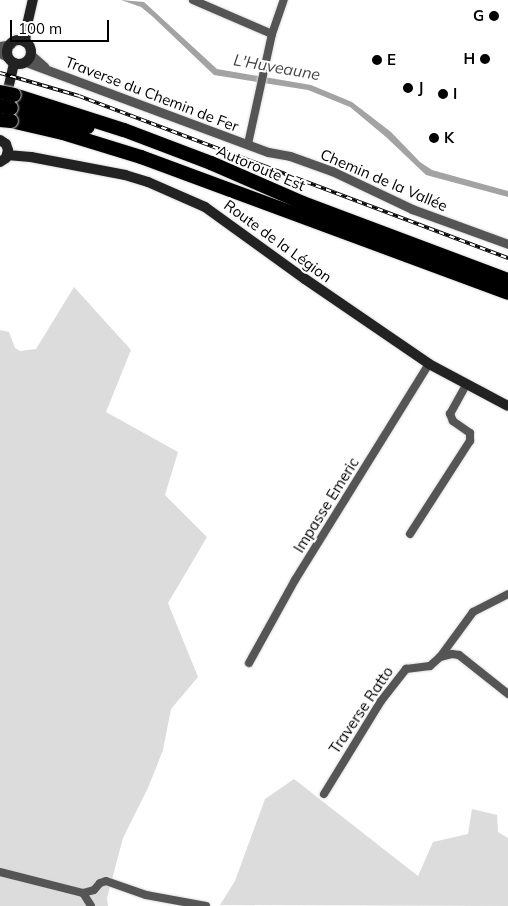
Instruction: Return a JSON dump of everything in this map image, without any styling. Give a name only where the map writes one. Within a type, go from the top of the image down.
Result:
[{"type":"highway","name":"Autoroute Est","points":[[5,108],[124,130],[211,163],[303,204],[508,280]]},
{"type":"highway","name":"Autoroute Est","points":[[5,108],[81,138],[165,165],[508,293]]},
{"type":"main road","points":[[27,13],[28,0]]},
{"type":"main road","points":[[5,108],[8,53],[18,42],[33,0]]},
{"type":"main road","points":[[8,58],[28,59],[30,48],[18,42]]},
{"type":"main road","points":[[0,140],[8,148],[4,159]]},
{"type":"main road","name":"Route de la Légion","points":[[4,159],[31,157],[125,175],[148,182],[193,201],[222,218],[296,274],[429,364],[508,406]]},
{"type":"street","points":[[193,0],[272,34]]},
{"type":"street","points":[[248,144],[272,34],[284,0]]},
{"type":"street","points":[[0,46],[18,42]]},
{"type":"street","name":"Traverse du Chemin de Fer","points":[[28,59],[47,69],[248,144]]},
{"type":"street","name":"Chemin de la Vallée","points":[[248,144],[332,171],[373,188],[412,209],[508,244]]},
{"type":"street","name":"Impasse Emeric","points":[[249,663],[294,580],[429,364]]},
{"type":"street","points":[[410,534],[470,441],[470,433],[453,421],[450,414],[466,385]]},
{"type":"street","points":[[440,657],[473,612],[508,594]]},
{"type":"street","name":"Traverse Ratto","points":[[324,794],[349,749],[394,681],[406,669],[430,666],[440,657],[452,654],[459,655],[508,694]]},
{"type":"street","points":[[0,872],[83,892],[94,890],[100,883],[106,881],[146,895],[206,906]]},
{"type":"street","points":[[83,892],[91,906]]},
{"type":"shaded area","points":[[121,0],[144,2],[217,69],[311,85],[352,102],[391,132],[420,162],[432,170],[508,191],[508,197],[426,175],[386,137],[350,107],[308,90],[214,75],[141,7]]},
{"type":"shaded area","points":[[74,287],[131,350],[106,412],[178,452],[165,495],[207,537],[168,603],[198,677],[171,709],[163,750],[148,788],[123,838],[107,898],[108,906],[0,906],[0,330],[9,332],[15,348],[20,351],[36,349]]},
{"type":"shaded area","points":[[294,779],[418,876],[433,842],[468,834],[472,809],[497,815],[498,832],[508,838],[508,906],[220,905],[235,881],[265,799]]},
{"type":"railway","points":[[0,73],[79,96],[508,258]]},
{"type":"place","name":"G","points":[[494,16]]},
{"type":"place","name":"H","points":[[485,59]]},
{"type":"place","name":"E","points":[[377,60]]},
{"type":"place","name":"J","points":[[408,88]]},
{"type":"place","name":"I","points":[[443,94]]},
{"type":"place","name":"K","points":[[434,138]]},
{"type":"water label","name":"L'Huveaune","points":[[277,67]]}]
